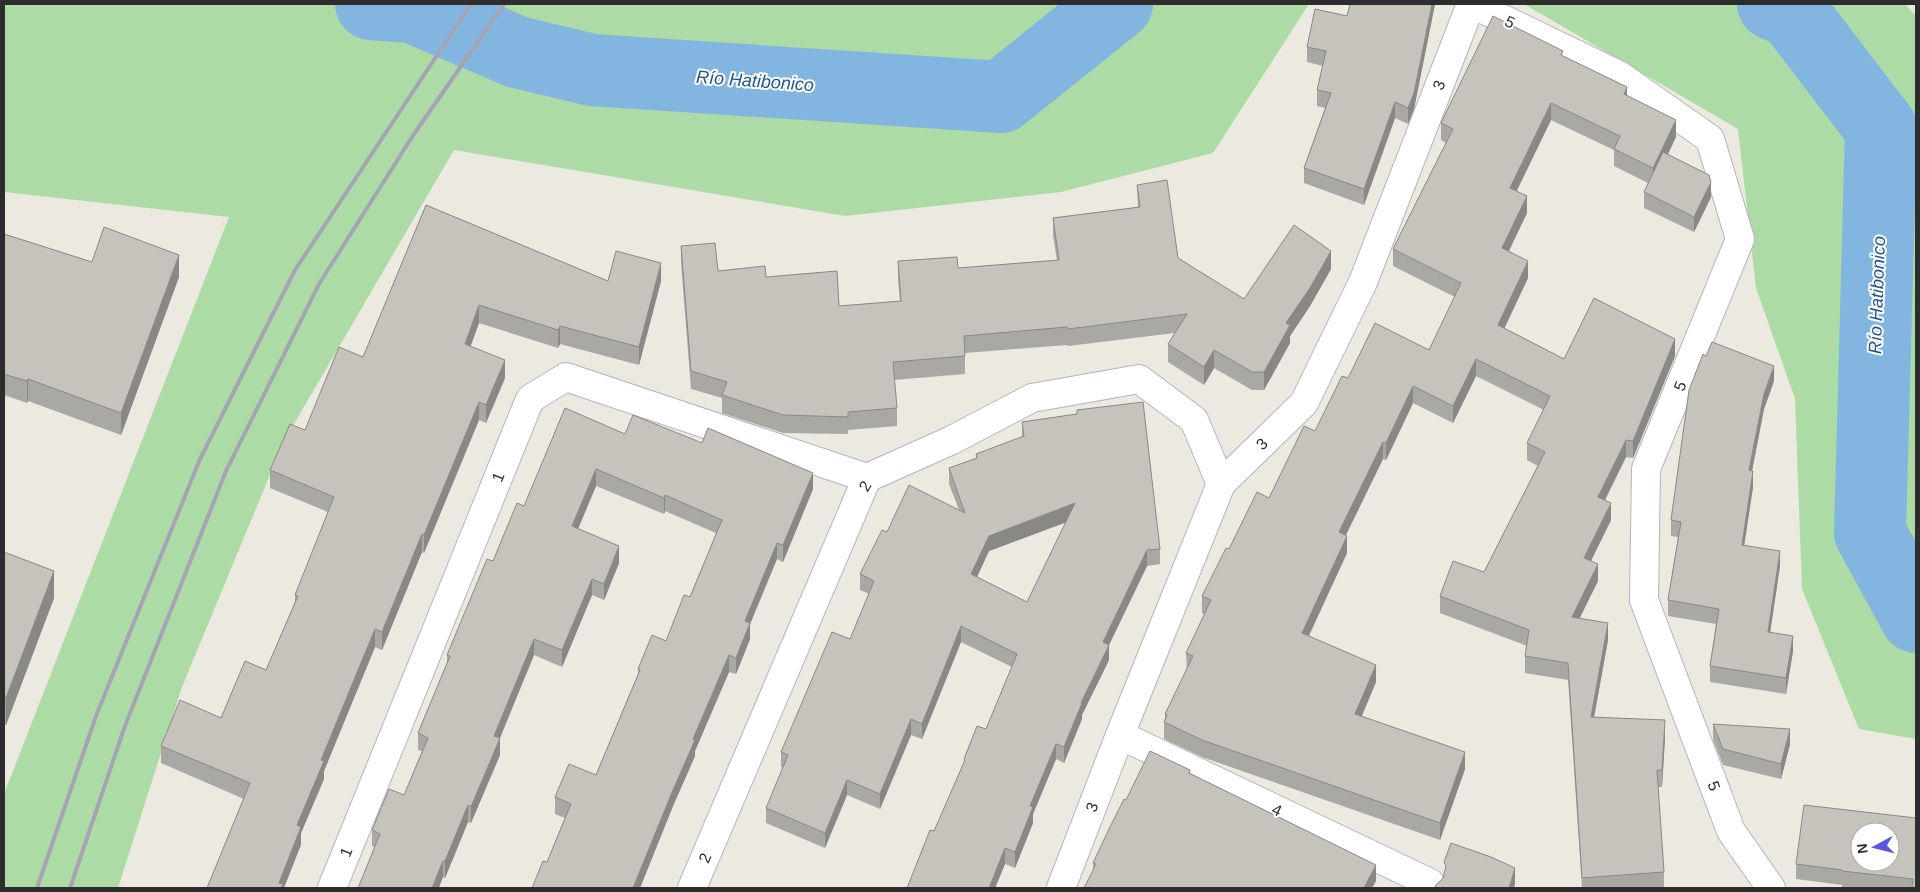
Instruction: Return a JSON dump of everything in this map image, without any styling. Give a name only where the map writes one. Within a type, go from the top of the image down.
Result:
[{"type":"street","name":"3","points":[[1061,888],[1221,484],[1304,403],[1363,282],[1471,4]]},
{"type":"street","name":"5","points":[[1471,4],[1619,75],[1710,139],[1740,239],[1646,469],[1644,600],[1731,832],[1771,888]]},
{"type":"street","name":"1","points":[[332,888],[530,399],[566,376],[866,478]]},
{"type":"street","name":"2","points":[[692,888],[866,478],[952,440],[1032,398],[1139,379],[1194,420],[1221,484]]},
{"type":"street","name":"4","points":[[1120,735],[1430,883],[1428,888]]},
{"type":"green space","points":[[4,4],[1309,4],[1213,153],[1061,192],[845,216],[454,150],[284,441],[182,687],[118,888],[4,888],[4,794],[229,217],[4,192]]},
{"type":"green space","points":[[1524,4],[1905,4],[1916,16],[1916,739],[1859,729],[1802,589],[1795,399],[1756,288],[1738,129]]},
{"type":"building","points":[[1350,4],[1432,4],[1414,93],[1408,108],[1395,102],[1364,189],[1304,168],[1331,93],[1317,90],[1326,51],[1307,47],[1315,9],[1347,16]]},
{"type":"building","points":[[1493,16],[1563,51],[1561,55],[1627,87],[1624,94],[1676,120],[1653,168],[1614,149],[1620,136],[1551,103],[1510,188],[1527,196],[1502,248],[1528,261],[1498,325],[1564,359],[1594,298],[1675,339],[1633,441],[1626,440],[1598,497],[1611,503],[1584,558],[1598,564],[1572,617],[1608,623],[1591,717],[1665,720],[1662,770],[1657,770],[1664,872],[1582,878],[1568,663],[1525,656],[1529,630],[1440,596],[1453,561],[1484,572],[1545,452],[1527,443],[1550,396],[1476,359],[1453,406],[1413,386],[1386,443],[1383,442],[1339,532],[1347,536],[1302,633],[1376,665],[1355,714],[1465,752],[1440,823],[1202,740],[1164,722],[1167,715],[1165,714],[1193,656],[1186,653],[1211,600],[1202,596],[1226,548],[1229,549],[1257,492],[1269,498],[1304,426],[1315,431],[1342,376],[1348,378],[1375,323],[1429,350],[1461,283],[1393,249],[1453,129],[1441,123]]},
{"type":"building","points":[[1663,152],[1709,175],[1711,182],[1694,217],[1644,192]]},
{"type":"building","points":[[1167,180],[1178,258],[1244,299],[1294,225],[1331,251],[1310,288],[1286,323],[1290,325],[1264,372],[1252,372],[1214,350],[1204,367],[1168,344],[1187,314],[1068,329],[1067,327],[964,336],[965,356],[893,362],[897,408],[848,412],[848,417],[783,415],[722,395],[727,382],[691,371],[681,246],[715,243],[718,271],[765,266],[766,277],[837,271],[839,306],[901,301],[898,261],[957,257],[958,268],[1059,260],[1053,218],[1140,207],[1137,185]]},
{"type":"building","points":[[426,205],[608,281],[616,251],[661,263],[639,347],[560,326],[558,330],[479,305],[465,344],[505,360],[486,405],[479,402],[382,632],[375,629],[321,760],[324,761],[297,825],[301,827],[279,883],[283,884],[281,888],[207,888],[250,783],[161,746],[180,700],[221,718],[245,661],[266,670],[298,596],[295,595],[334,497],[270,470],[290,424],[305,430],[339,347],[363,357]]},
{"type":"building","points":[[104,227],[179,255],[121,413],[28,379],[27,381],[4,374],[4,234],[92,262]]},
{"type":"building","points":[[1712,342],[1774,366],[1764,394],[1749,470],[1753,471],[1742,545],[1780,551],[1768,632],[1793,636],[1786,678],[1710,666],[1719,609],[1668,600],[1681,522],[1671,520],[1689,390],[1703,354],[1706,356]]},
{"type":"building","points":[[1143,402],[1160,549],[1147,550],[1103,642],[1109,645],[1081,703],[1064,747],[1056,744],[1030,806],[1033,807],[1015,852],[1005,848],[989,888],[907,888],[930,830],[934,831],[965,760],[977,726],[986,729],[1017,654],[961,626],[922,724],[911,719],[880,794],[847,780],[825,833],[766,808],[788,755],[781,752],[832,632],[850,639],[874,581],[860,574],[882,530],[887,532],[909,485],[965,513],[949,468],[977,458],[976,454],[1024,436],[1022,422],[1077,414],[1077,410]],"holes":[[[1075,503],[1027,602],[971,574],[989,536]]]},
{"type":"building","points":[[565,408],[625,434],[633,415],[702,443],[708,428],[813,473],[783,545],[777,543],[745,621],[750,623],[736,658],[729,655],[633,888],[532,888],[543,861],[547,862],[571,804],[555,797],[569,764],[596,775],[640,670],[638,669],[652,635],[666,641],[684,595],[690,597],[722,520],[665,495],[664,498],[596,469],[572,526],[619,546],[604,584],[592,579],[562,650],[534,639],[494,736],[500,738],[471,807],[468,805],[432,888],[358,888],[380,834],[372,830],[389,789],[404,795],[428,738],[418,733],[450,656],[447,655],[487,559],[493,561],[517,503],[524,506]]},
{"type":"building","points":[[4,552],[54,571],[6,698],[4,697]]},
{"type":"building","points":[[1713,724],[1790,729],[1781,764],[1723,749]]},
{"type":"building","points":[[1150,751],[1190,770],[1189,773],[1376,865],[1364,888],[1084,888],[1096,864],[1093,863],[1109,829],[1124,799],[1126,800]]},
{"type":"building","points":[[1804,805],[1916,818],[1916,888],[1912,887],[1913,879],[1851,872],[1900,872],[1900,822],[1850,822],[1850,872],[1796,864]]},
{"type":"building","points":[[1451,843],[1491,857],[1515,868],[1509,888],[1435,888],[1443,878],[1446,866],[1444,862]]},
{"type":"waterway","name":"Río Hatibonico","points":[[371,4],[412,7],[517,52],[592,70],[1001,97],[1117,4]]},
{"type":"waterway","name":"Río Hatibonico","points":[[1773,4],[1793,13],[1881,128],[1870,533],[1916,617]]},
{"type":"railway","points":[[37,888],[96,716],[200,459],[295,270],[471,4]]},
{"type":"railway","points":[[70,888],[125,726],[226,471],[319,284],[412,137],[504,4]]}]
